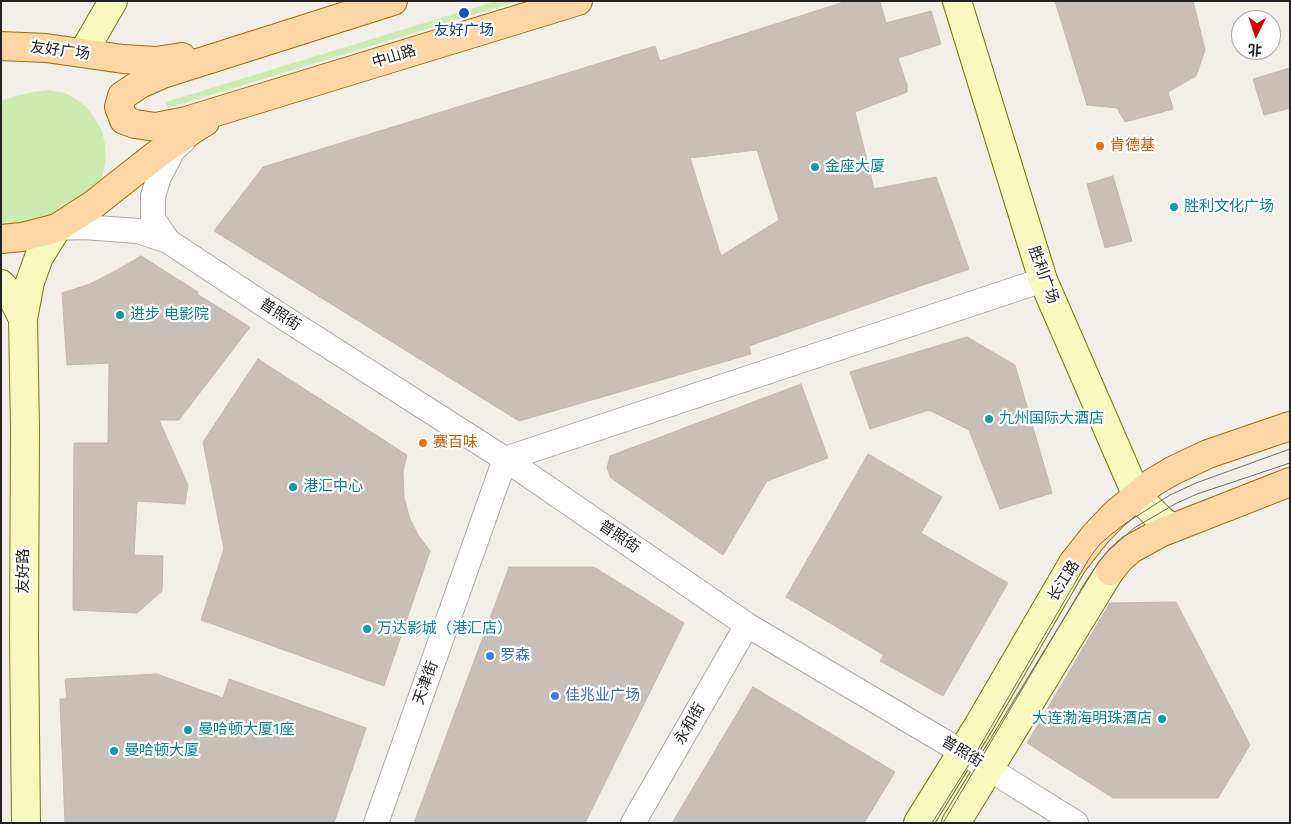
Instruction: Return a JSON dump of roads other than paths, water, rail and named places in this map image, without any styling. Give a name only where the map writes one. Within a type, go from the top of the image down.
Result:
[{"type":"main road","points":[[240,104],[186,121],[156,127],[135,124],[124,120],[119,107],[122,96],[140,84],[163,74],[393,1]]},
{"type":"main road","name":"中山路","points":[[240,104],[578,1]]},
{"type":"main road","name":"友好广场","points":[[1,45],[46,48],[123,59],[156,61],[238,49]]},
{"type":"main road","points":[[1,239],[22,237],[57,228],[94,204],[156,155],[198,126],[240,104]]},
{"type":"main road","name":"长江路","points":[[1074,563],[1095,535],[1114,515],[1152,483],[1208,454],[1290,426]]},
{"type":"main road","points":[[1110,570],[1120,558],[1145,541],[1172,528],[1290,482]]},
{"type":"street","points":[[83,53],[113,1]]},
{"type":"street","name":"胜利广场","points":[[958,1],[1043,280],[1137,496],[1161,520],[1172,528]]},
{"type":"street","points":[[168,241],[153,219],[153,196],[159,177],[173,150],[198,126]]},
{"type":"street","points":[[23,319],[30,282],[39,257],[57,228],[83,227],[138,231],[168,241]]},
{"type":"street","name":"普照街","points":[[168,241],[505,459],[747,625],[962,752],[1076,823]]},
{"type":"street","points":[[505,459],[1043,280]]},
{"type":"street","points":[[1,284],[12,297],[23,319]]},
{"type":"street","name":"友好路","points":[[23,319],[26,823]]},
{"type":"street","name":"天津街","points":[[376,823],[505,459]]},
{"type":"street","name":"长江路","points":[[918,823],[1074,563]]},
{"type":"street","points":[[956,823],[1110,570]]},
{"type":"street","name":"永和街","points":[[633,823],[747,625]]},
{"type":"tram line","points":[[932,823],[973,758],[1090,557],[1100,544],[1126,523],[1170,495],[1196,483],[1290,449]]},
{"type":"tram line","points":[[943,823],[1086,581],[1108,551],[1134,528],[1175,504],[1197,494],[1290,463]]},
{"type":"place","name":"友好广场","points":[[464,13]]},
{"type":"place","name":"肯德基","points":[[1100,146]]},
{"type":"place","name":"金座大厦","points":[[815,167]]},
{"type":"place","name":"胜利文化广场","points":[[1174,207]]},
{"type":"place","name":"进步 电影院","points":[[120,315]]},
{"type":"place","name":"九州国际大酒店","points":[[989,419]]},
{"type":"place","name":"赛百味","points":[[423,443]]},
{"type":"place","name":"港汇中心","points":[[293,487]]},
{"type":"place","name":"万达影城（港汇店）","points":[[367,629]]},
{"type":"place","name":"罗森","points":[[490,656]]},
{"type":"place","name":"佳兆业广场","points":[[555,696]]},
{"type":"place","name":"大连渤海明珠酒店","points":[[1162,719]]},
{"type":"place","name":"曼哈顿大厦1座","points":[[188,730]]},
{"type":"place","name":"曼哈顿大厦","points":[[114,751]]}]
